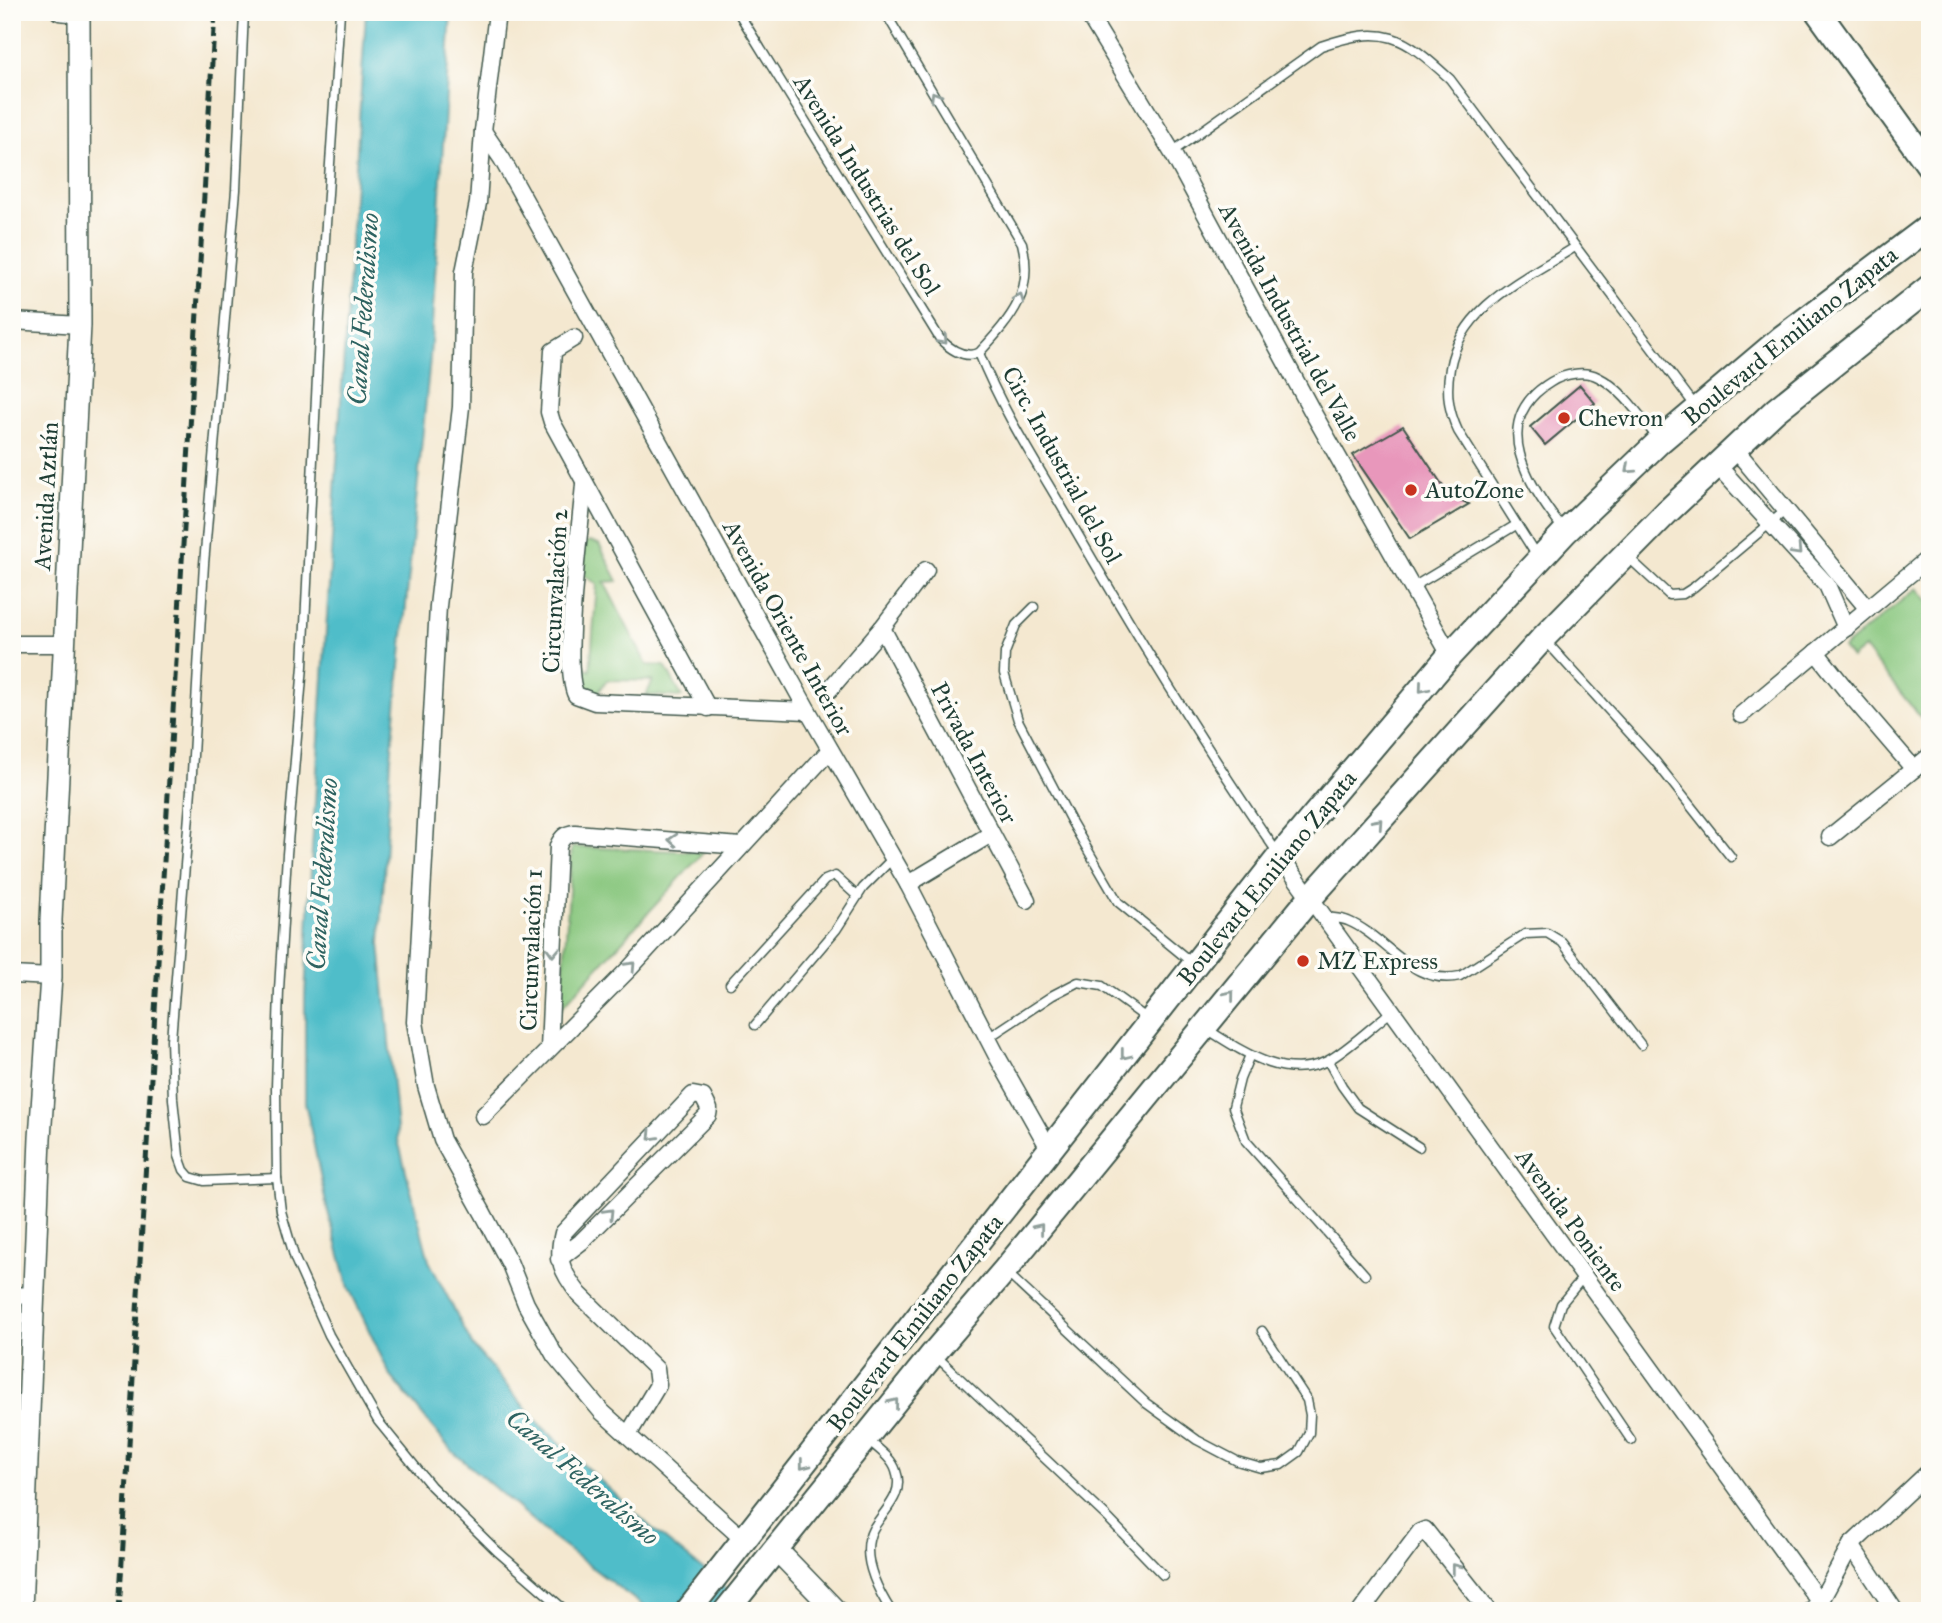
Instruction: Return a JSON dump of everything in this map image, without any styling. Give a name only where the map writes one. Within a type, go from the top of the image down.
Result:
[{"type":"main road","points":[[1818,12],[1930,167]]},
{"type":"main road","name":"Avenida Aztlán","points":[[21,1611],[40,1138],[51,977],[51,920],[80,325],[72,13]]},
{"type":"main road","name":"Boulevard Emiliano Zapata","points":[[688,1611],[1280,856],[1450,655],[1538,559],[1660,441],[1813,314],[1930,226]]},
{"type":"main road","name":"Boulevard Emiliano Zapata","points":[[726,1611],[933,1354],[1204,1027],[1317,907],[1543,638],[1625,553],[1776,411],[1930,287]]},
{"type":"main road","points":[[775,1548],[836,1611]]},
{"type":"street","points":[[497,12],[483,131],[478,203],[464,272],[461,407],[438,606],[415,1022],[426,1086],[442,1140],[555,1356],[601,1411],[744,1540]]},
{"type":"street","name":"Avenida Industrial del Valle","points":[[1087,12],[1172,152],[1312,411],[1450,655]]},
{"type":"street","name":"Avenida Oriente Interior","points":[[483,131],[502,159],[808,711],[908,884],[1050,1150]]},
{"type":"street","points":[[12,321],[80,325]]},
{"type":"street","points":[[573,338],[552,351],[549,412],[584,485]]},
{"type":"street","points":[[1726,457],[1786,510],[1868,609]]},
{"type":"street","points":[[1726,457],[1770,523],[1827,584],[1846,628]]},
{"type":"street","name":"Circunvalación 2","points":[[584,485],[569,655],[571,684],[576,695],[595,702],[808,711]]},
{"type":"street","name":"Circunvalación 2","points":[[584,485],[708,708]]},
{"type":"street","points":[[1741,715],[1930,557]]},
{"type":"street","points":[[830,690],[926,570]]},
{"type":"street","name":"Privada Interior","points":[[882,628],[1027,900]]},
{"type":"street","points":[[12,643],[64,644]]},
{"type":"street","points":[[1816,652],[1914,769]]},
{"type":"street","name":"Circunvalación 1","points":[[549,1049],[630,968],[830,750]]},
{"type":"street","points":[[1830,837],[1930,756]]},
{"type":"street","name":"Circunvalación 1","points":[[549,1049],[558,846],[561,838],[575,833],[741,846]]},
{"type":"street","points":[[908,884],[991,834]]},
{"type":"street","name":"Avenida Poniente","points":[[1280,856],[1584,1276],[1818,1608]]},
{"type":"street","points":[[12,975],[51,977]]},
{"type":"street","points":[[483,1116],[549,1049]]},
{"type":"street","points":[[559,1259],[581,1242],[708,1115],[709,1109],[703,1097],[693,1095],[563,1233],[559,1259],[568,1281],[656,1369],[658,1385],[628,1435]]},
{"type":"street","points":[[625,1165],[642,1179]]},
{"type":"street","points":[[12,1295],[35,1296]]},
{"type":"street","points":[[1818,1608],[1851,1545],[1930,1471]]},
{"type":"street","points":[[1361,1611],[1420,1532],[1425,1530],[1489,1611]]},
{"type":"street","points":[[1851,1545],[1895,1611]]},
{"type":"lane","points":[[244,12],[236,190],[206,539],[191,790],[171,1040],[173,1099],[179,1156],[184,1170],[190,1177],[204,1181],[277,1178]]},
{"type":"lane","points":[[340,12],[320,315],[303,666],[280,976],[276,1088],[277,1178],[281,1211],[295,1259],[329,1335],[378,1421],[431,1486],[497,1551],[566,1611]]},
{"type":"lane","name":"Avenida Industrias del Sol","points":[[738,12],[940,339],[963,355],[979,353]]},
{"type":"lane","name":"Circ. Industrial del Sol","points":[[886,12],[1022,243],[1026,271],[1018,303],[1010,319],[979,353],[1001,402],[1115,599],[1223,774],[1280,856]]},
{"type":"lane","points":[[1172,152],[1321,46],[1349,36],[1376,34],[1398,39],[1418,50],[1450,79],[1698,410]]},
{"type":"lane","points":[[1538,559],[1471,454],[1450,415],[1447,394],[1451,361],[1464,329],[1476,315],[1493,300],[1575,247]]},
{"type":"lane","points":[[1565,532],[1528,479],[1518,447],[1520,416],[1530,400],[1554,380],[1582,373],[1596,376],[1614,386],[1660,441]]},
{"type":"lane","points":[[1625,553],[1659,588],[1669,596],[1676,596],[1695,587],[1786,510]]},
{"type":"lane","points":[[1412,587],[1516,526]]},
{"type":"lane","points":[[1034,607],[1016,625],[1005,653],[1004,673],[1017,720],[1118,902],[1196,966]]},
{"type":"lane","points":[[1543,638],[1655,761],[1731,858]]},
{"type":"lane","points":[[755,1025],[836,930],[857,895],[893,858]]},
{"type":"lane","points":[[730,984],[825,880],[835,876],[857,895]]},
{"type":"lane","points":[[1317,907],[1375,937],[1401,960],[1427,975],[1447,979],[1460,976],[1525,934],[1547,933],[1562,942],[1641,1045]]},
{"type":"lane","points":[[988,1038],[1053,995],[1078,982],[1102,986],[1152,1022]]},
{"type":"lane","points":[[1204,1027],[1250,1055],[1275,1066],[1308,1067],[1328,1061],[1392,1011]]},
{"type":"lane","points":[[1250,1055],[1233,1107],[1246,1141],[1365,1275]]},
{"type":"lane","points":[[1328,1061],[1358,1108],[1419,1147]]},
{"type":"lane","points":[[1005,1270],[1146,1403],[1198,1440],[1237,1461],[1261,1468],[1281,1465],[1299,1452],[1309,1433],[1310,1415],[1307,1401],[1262,1331]]},
{"type":"lane","points":[[1584,1276],[1561,1304],[1554,1326],[1632,1440]]},
{"type":"lane","points":[[933,1354],[1107,1517],[1163,1575]]},
{"type":"lane","points":[[866,1438],[889,1460],[896,1470],[898,1482],[889,1509],[872,1531],[868,1558],[879,1592],[891,1611]]},
{"type":"green space","points":[[590,541],[599,544],[618,581],[604,582],[647,665],[665,666],[682,697],[646,695],[653,681],[607,680],[598,693],[576,693],[577,662],[590,671],[597,584],[583,575],[582,544]]},
{"type":"green space","points":[[1917,588],[1930,604],[1930,729],[1864,648],[1851,658],[1843,648]]},
{"type":"green space","points":[[572,847],[704,852],[561,1008]]},
{"type":"water","name":"Canal Federalismo","points":[[366,12],[451,12],[430,358],[391,759],[380,943],[398,1140],[429,1261],[473,1346],[538,1423],[656,1532],[754,1611],[650,1611],[555,1540],[451,1450],[390,1375],[349,1288],[327,1208],[305,1102],[305,998],[312,848]]},
{"type":"building","points":[[1580,385],[1595,403],[1545,445],[1530,427]]},
{"type":"building","points":[[1403,426],[1449,495],[1469,504],[1410,539],[1353,455]]},
{"type":"railway","points":[[119,1611],[215,12]]},
{"type":"place","name":"Chevron","points":[[1564,418]]},
{"type":"place","name":"AutoZone","points":[[1411,490]]},
{"type":"place","name":"MZ Express","points":[[1303,961]]}]
